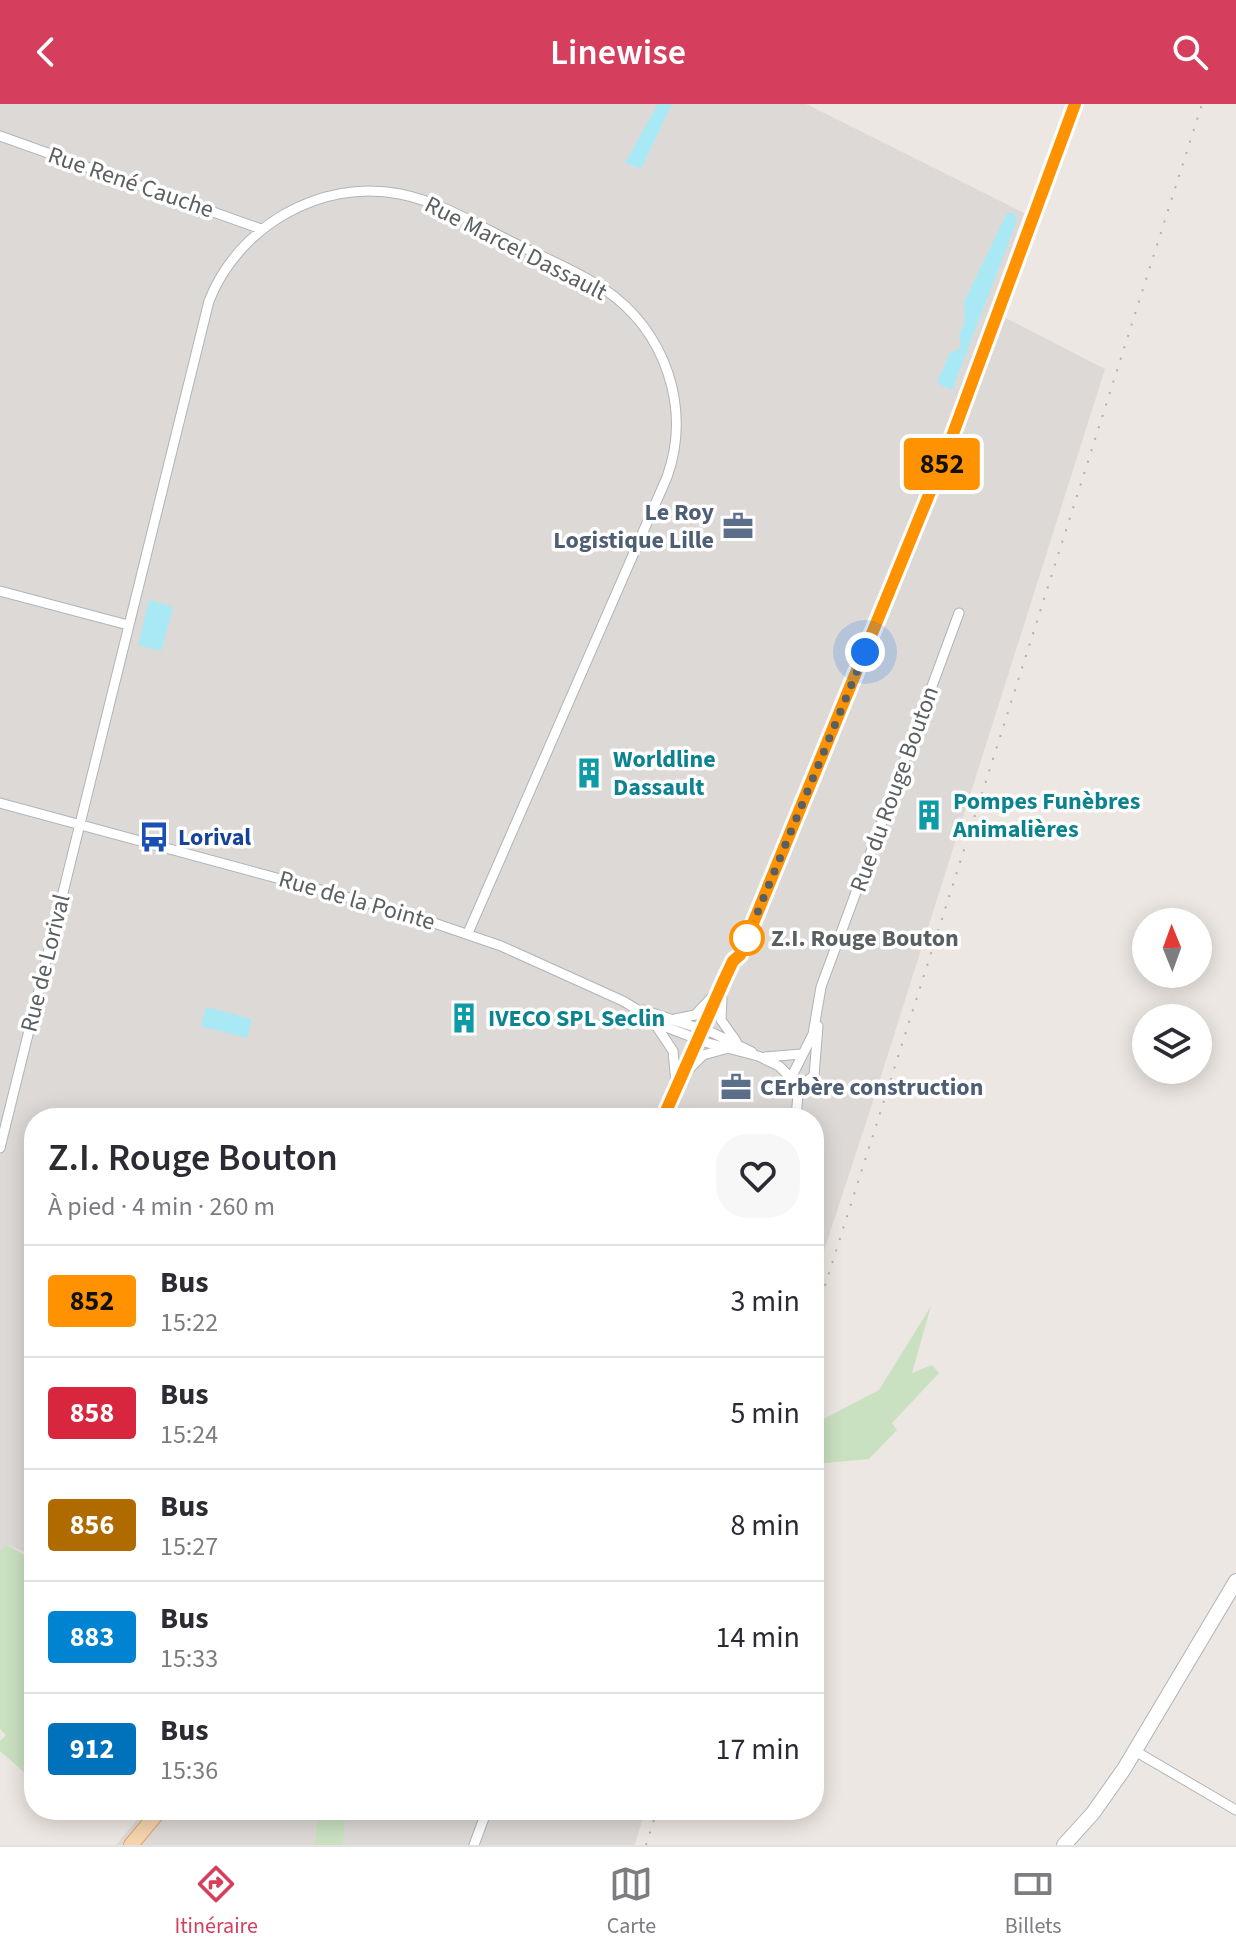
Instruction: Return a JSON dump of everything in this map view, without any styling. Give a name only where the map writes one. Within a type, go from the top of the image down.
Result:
[{"type":"main road","points":[[668,1108],[801,802],[944,458],[1075,104]]},
{"type":"main road","points":[[1064,1845],[1100,1804],[1135,1751],[1236,1581]]},
{"type":"main road","points":[[121,1845],[142,1820]]},
{"type":"main road","points":[[131,1845],[152,1820]]},
{"type":"street","name":"Rue René Cauche","points":[[0,136],[261,229]]},
{"type":"street","name":"Rue Marcel Dassault","points":[[79,824],[209,301],[227,267],[261,229],[293,209],[340,194],[386,192],[426,201],[606,290],[631,312],[647,330],[661,354],[669,376],[677,427],[667,477],[468,933]]},
{"type":"street","points":[[0,591],[128,625]]},
{"type":"street","name":"Rue du Rouge Bouton","points":[[791,1078],[811,1039],[821,987],[959,613]]},
{"type":"street","name":"Rue de la Pointe","points":[[0,803],[402,912],[468,933],[628,1004],[653,1021],[700,1034]]},
{"type":"street","name":"Rue de Lorival","points":[[0,1148],[79,824]]},
{"type":"street","points":[[664,1017],[687,1018],[695,1015],[725,978]]},
{"type":"street","points":[[725,978],[720,1015],[723,1025],[739,1043],[779,1066],[791,1078],[798,1108]]},
{"type":"street","points":[[628,1004],[664,1017],[728,1049],[779,1058],[801,1054],[816,1069],[812,1080],[796,1089]]},
{"type":"street","name":"Rue du Rouge Bouton","points":[[816,1069],[817,1012]]},
{"type":"street","points":[[653,1021],[673,1051],[676,1070],[674,1094]]},
{"type":"street","points":[[700,1034],[739,1043]]},
{"type":"street","points":[[674,1094],[698,1058],[728,1049]]},
{"type":"street","points":[[1135,1751],[1236,1810]]},
{"type":"street","points":[[474,1845],[483,1820]]},
{"type":"shaded area","points":[[0,104],[806,104],[1024,213],[990,310],[1105,369],[824,1251],[824,1108],[24,1108],[24,1552],[6,1544],[0,1550]]},
{"type":"shaded area","points":[[137,1820],[642,1820],[635,1845],[116,1845]]},
{"type":"green space","points":[[931,1306],[912,1373],[932,1365],[939,1373],[892,1423],[897,1430],[869,1459],[824,1463],[824,1419],[879,1390]]},
{"type":"green space","points":[[6,1544],[24,1555],[24,1772],[0,1751],[0,1741],[6,1735],[0,1729],[0,1550]]},
{"type":"green space","points":[[317,1820],[344,1820],[343,1845],[315,1845]]},
{"type":"water","points":[[658,104],[672,104],[641,169],[625,163]]},
{"type":"water","points":[[1007,213],[1014,213],[1017,220],[952,390],[938,384],[938,380],[950,353],[959,349],[959,336],[965,321],[964,302]]},
{"type":"water","points":[[149,600],[173,607],[161,651],[138,645]]},
{"type":"water","points":[[206,1007],[252,1019],[247,1038],[201,1026]]},
{"type":"railway","points":[[824,1289],[1202,104]]},
{"type":"railway","points":[[646,1845],[654,1820]]},
{"type":"bus line","name":"852","points":[[667,1108],[733,961],[740,955],[944,458],[1075,104]]},
{"type":"place","name":"Le Roy Logistique Lille","points":[[738,526]]},
{"type":"place","name":"Worldline Dassault","points":[[589,773]]},
{"type":"place","name":"Pompes Funèbres Animalières","points":[[929,815]]},
{"type":"place","name":"Lorival","points":[[154,837]]},
{"type":"place","name":"Z.I. Rouge Bouton","points":[[747,938]]},
{"type":"place","name":"IVECO SPL Seclin","points":[[464,1018]]},
{"type":"place","name":"CErbère construction","points":[[736,1087]]},
{"type":"route","points":[[747,938],[865,652]]}]
